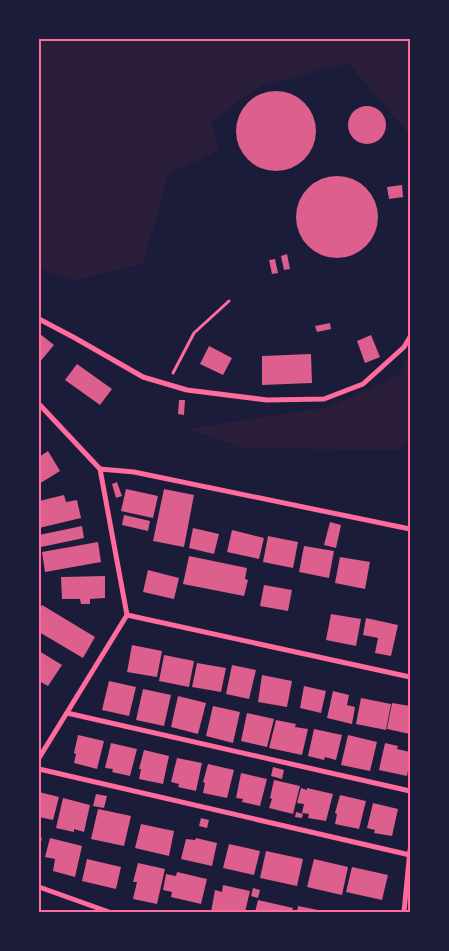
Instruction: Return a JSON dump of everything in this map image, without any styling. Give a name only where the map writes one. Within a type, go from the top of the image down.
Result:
[{"type":"street","points":[[39,319],[143,377],[187,390],[267,400],[324,398],[363,384],[404,347],[410,337]]},
{"type":"street","points":[[39,404],[100,469],[127,615],[39,758]]},
{"type":"street","points":[[100,469],[134,472],[410,529]]},
{"type":"street","points":[[127,615],[410,677]]},
{"type":"street","points":[[67,713],[410,791]]},
{"type":"street","points":[[39,769],[410,855]]},
{"type":"street","points":[[404,912],[410,850]]},
{"type":"street","points":[[39,887],[110,912]]},
{"type":"path","points":[[167,384],[194,333],[229,301]]},
{"type":"shaded area","points":[[39,39],[410,39],[410,135],[348,63],[262,85],[212,121],[219,150],[169,174],[143,264],[72,281],[39,268]]},
{"type":"shaded area","points":[[410,352],[410,439],[399,450],[244,448],[187,429],[328,407],[399,375]]},
{"type":"building","points":[[276,91],[291,94],[304,103],[313,116],[316,131],[313,146],[304,159],[291,168],[276,171],[261,168],[248,159],[239,146],[236,131],[239,116],[248,103],[261,94]]},
{"type":"building","points":[[367,106],[380,112],[386,125],[380,138],[367,144],[354,138],[348,125],[354,112]]},
{"type":"building","points":[[337,176],[353,180],[366,188],[374,201],[378,217],[374,233],[366,246],[353,254],[337,258],[321,254],[308,246],[300,233],[296,217],[300,201],[308,188],[321,180]]},
{"type":"building","points":[[402,185],[403,197],[389,199],[387,187]]},
{"type":"building","points":[[287,254],[290,269],[284,270],[281,256]]},
{"type":"building","points":[[275,259],[278,273],[272,274],[269,260]]},
{"type":"building","points":[[330,323],[331,329],[317,332],[315,326]]},
{"type":"building","points":[[39,335],[54,345],[39,363]]},
{"type":"building","points":[[371,335],[380,357],[365,363],[357,341]]},
{"type":"building","points":[[209,346],[232,358],[223,375],[200,364]]},
{"type":"building","points":[[311,354],[312,383],[262,385],[262,356]]},
{"type":"building","points":[[77,364],[112,389],[100,405],[65,380]]},
{"type":"building","points":[[179,400],[185,400],[184,415],[178,414]]},
{"type":"building","points":[[48,451],[60,471],[39,484],[39,457]]},
{"type":"building","points":[[117,482],[122,496],[116,498],[112,484]]},
{"type":"building","points":[[126,489],[158,496],[153,518],[121,511]]},
{"type":"building","points":[[164,489],[194,495],[184,547],[153,541]]},
{"type":"building","points":[[64,495],[66,502],[77,500],[81,518],[39,528],[39,501]]},
{"type":"building","points":[[124,515],[150,521],[148,531],[122,525]]},
{"type":"building","points":[[330,522],[341,525],[336,548],[324,545]]},
{"type":"building","points":[[82,526],[84,538],[41,547],[39,535]]},
{"type":"building","points":[[193,528],[219,534],[214,554],[189,548]]},
{"type":"building","points":[[232,530],[264,538],[259,559],[227,552]]},
{"type":"building","points":[[268,536],[298,542],[293,568],[263,562]]},
{"type":"building","points":[[98,542],[101,562],[45,572],[42,552]]},
{"type":"building","points":[[304,546],[334,551],[329,578],[299,572]]},
{"type":"building","points":[[189,556],[247,568],[245,579],[248,580],[244,596],[183,584]]},
{"type":"building","points":[[340,557],[370,562],[365,589],[335,583]]},
{"type":"building","points":[[148,570],[179,578],[174,599],[143,592]]},
{"type":"building","points":[[105,576],[105,598],[90,599],[90,604],[81,604],[80,599],[62,599],[61,577]]},
{"type":"building","points":[[264,585],[292,590],[288,611],[260,606]]},
{"type":"building","points":[[42,605],[95,637],[83,658],[39,632],[39,610]]},
{"type":"building","points":[[331,614],[361,619],[356,646],[326,640]]},
{"type":"building","points":[[366,618],[398,625],[391,656],[375,653],[378,638],[363,635]]},
{"type":"building","points":[[132,645],[162,651],[157,677],[127,672]]},
{"type":"building","points":[[39,651],[62,665],[48,686],[39,681]]},
{"type":"building","points":[[164,655],[194,661],[189,687],[159,681]]},
{"type":"building","points":[[197,663],[226,668],[221,692],[192,687]]},
{"type":"building","points":[[232,665],[256,670],[249,699],[226,694]]},
{"type":"building","points":[[262,675],[292,681],[287,707],[258,702]]},
{"type":"building","points":[[109,681],[136,687],[129,716],[102,710]]},
{"type":"building","points":[[304,686],[326,691],[321,713],[300,708]]},
{"type":"building","points":[[143,689],[171,695],[164,726],[136,720]]},
{"type":"building","points":[[333,691],[349,695],[347,705],[355,707],[352,724],[327,718]]},
{"type":"building","points":[[178,696],[206,703],[198,734],[171,727]]},
{"type":"building","points":[[361,698],[391,704],[386,730],[356,724]]},
{"type":"building","points":[[392,703],[410,706],[410,734],[387,729]]},
{"type":"building","points":[[213,706],[240,712],[233,743],[206,736]]},
{"type":"building","points":[[247,713],[274,719],[267,747],[241,741]]},
{"type":"building","points":[[276,720],[296,724],[295,727],[308,729],[302,755],[269,748]]},
{"type":"building","points":[[314,729],[342,735],[336,760],[325,757],[324,760],[308,756]]},
{"type":"building","points":[[78,735],[104,741],[97,769],[74,763]]},
{"type":"building","points":[[348,735],[377,742],[370,771],[341,765]]},
{"type":"building","points":[[111,743],[137,749],[130,776],[112,772],[113,769],[105,768]]},
{"type":"building","points":[[385,743],[398,746],[397,749],[410,752],[407,776],[379,770]]},
{"type":"building","points":[[144,750],[169,756],[163,784],[139,779],[141,769],[139,769]]},
{"type":"building","points":[[177,758],[202,763],[196,791],[178,787],[179,784],[171,782]]},
{"type":"building","points":[[208,764],[234,770],[227,798],[203,793],[205,783],[203,782]]},
{"type":"building","points":[[273,767],[284,770],[282,779],[271,776]]},
{"type":"building","points":[[241,773],[267,779],[260,806],[242,802],[243,799],[236,798]]},
{"type":"building","points":[[274,780],[300,786],[293,814],[269,808]]},
{"type":"building","points":[[301,788],[333,794],[326,821],[308,818],[309,814],[302,813],[304,804],[297,803]]},
{"type":"building","points":[[39,792],[59,797],[53,820],[39,817]]},
{"type":"building","points":[[96,794],[107,796],[104,808],[93,806]]},
{"type":"building","points":[[340,795],[366,801],[359,829],[335,824],[337,814],[335,813]]},
{"type":"building","points":[[63,798],[90,805],[84,832],[74,829],[74,832],[56,828]]},
{"type":"building","points":[[373,803],[398,809],[392,836],[374,833],[375,830],[367,828]]},
{"type":"building","points":[[98,809],[131,816],[124,846],[91,839]]},
{"type":"building","points":[[296,812],[303,814],[302,818],[295,817]]},
{"type":"building","points":[[201,818],[209,820],[207,828],[199,826]]},
{"type":"building","points":[[141,824],[174,831],[169,856],[135,848]]},
{"type":"building","points":[[39,838],[42,838],[39,850]]},
{"type":"building","points":[[50,838],[82,846],[75,877],[53,871],[55,859],[45,857]]},
{"type":"building","points":[[196,838],[217,843],[212,866],[181,859],[186,839],[195,840]]},
{"type":"building","points":[[229,844],[260,851],[254,875],[223,868]]},
{"type":"building","points":[[266,851],[303,859],[297,886],[260,878]]},
{"type":"building","points":[[87,859],[121,867],[116,889],[82,881]]},
{"type":"building","points":[[314,859],[348,867],[342,895],[307,887]]},
{"type":"building","points":[[138,863],[165,869],[157,904],[133,899],[137,882],[133,882]]},
{"type":"building","points":[[352,867],[388,875],[382,900],[346,892]]},
{"type":"building","points":[[177,872],[207,879],[201,904],[171,897],[172,892],[163,890],[166,874],[176,876]]},
{"type":"building","points":[[223,885],[250,891],[245,912],[211,912],[215,890],[222,892]]},
{"type":"building","points":[[253,888],[260,890],[258,898],[251,896]]},
{"type":"building","points":[[258,900],[293,908],[292,912],[255,912]]},
{"type":"building","points":[[298,906],[323,911],[323,912],[297,912]]}]
